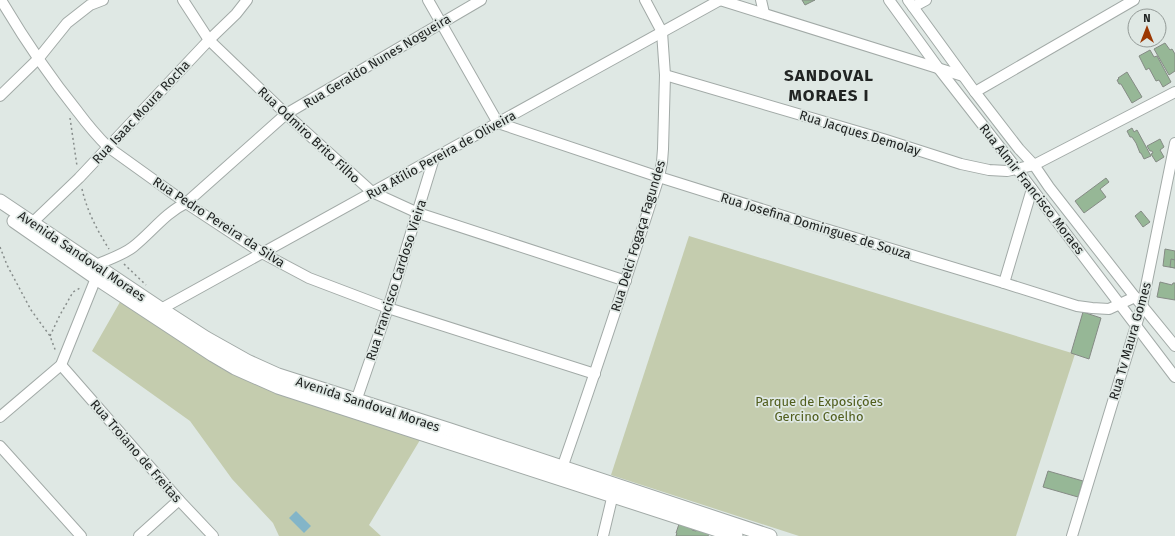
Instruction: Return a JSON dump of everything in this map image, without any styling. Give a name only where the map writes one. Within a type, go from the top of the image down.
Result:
[{"type":"main road","name":"Avenida Sandoval Moraes","points":[[0,201],[32,223],[95,276],[161,309],[206,338],[247,361],[278,375],[356,401],[434,431],[614,490],[762,535]]},
{"type":"main road","name":"Avenida Sandoval Moraes","points":[[0,212],[213,355],[258,379],[278,387],[562,468],[721,534],[736,536]]},
{"type":"street","points":[[0,96],[38,59],[68,24],[90,5],[103,0]]},
{"type":"street","name":"Rua Odmiro Brito Filho","points":[[183,0],[209,40],[286,114],[372,192],[418,213],[626,281]]},
{"type":"street","name":"Rua Isaac Moura Rocha","points":[[32,223],[79,178],[209,40],[236,14],[247,0]]},
{"type":"street","points":[[428,0],[498,123]]},
{"type":"street","name":"Rua Geraldo Nunes Nogueira","points":[[95,276],[113,257],[131,249],[148,236],[177,207],[186,203],[286,114],[481,0]]},
{"type":"street","name":"Rua Delci Fogaça Fagundes","points":[[562,468],[626,281],[659,177],[662,162],[665,75],[662,32],[645,0]]},
{"type":"street","points":[[720,0],[963,76]]},
{"type":"street","name":"Rua Atílio Pereira de Oliveira","points":[[161,309],[720,0]]},
{"type":"street","points":[[761,0],[764,13]]},
{"type":"street","name":"Rua Almir Francisco Moraes","points":[[889,0],[939,69],[1175,377]]},
{"type":"street","points":[[910,4],[926,0]]},
{"type":"street","points":[[975,92],[1134,0]]},
{"type":"street","name":"Rua Pedro Pereira da Silva","points":[[2,2],[38,59],[98,137],[108,147],[186,203],[262,254],[309,278],[388,308],[595,374]]},
{"type":"street","name":"Rua Almir Francisco Moraes","points":[[910,4],[975,92],[1175,346]]},
{"type":"street","name":"Rua Jacques Demolay","points":[[665,75],[961,164],[989,170],[1007,171],[1034,165],[1175,92]]},
{"type":"street","name":"Rua Josefina Domingues de Souza","points":[[498,123],[659,177],[1076,306],[1109,308],[1135,297]]},
{"type":"street","name":"Rua Tv Maura Gomes","points":[[1072,536],[1142,306],[1175,143]]},
{"type":"street","name":"Rua Francisco Cardoso Vieira","points":[[356,401],[388,308],[434,158]]},
{"type":"street","points":[[1004,283],[1032,189]]},
{"type":"street","points":[[0,417],[61,365],[95,276]]},
{"type":"street","name":"Rua Troiano de Freitas","points":[[61,365],[179,500],[213,536]]},
{"type":"street","points":[[0,446],[81,536]]},
{"type":"street","points":[[603,536],[614,490]]},
{"type":"street","points":[[139,536],[179,500]]},
{"type":"path","points":[[68,99],[79,178],[84,200],[90,215],[113,257],[124,264],[147,286]]},
{"type":"path","points":[[0,247],[7,265],[30,310],[50,336],[61,365]]},
{"type":"path","points":[[50,336],[60,314],[73,292],[95,276]]},
{"type":"green space","name":"Parque de Exposições Gercino Coelho","points":[[689,236],[1075,354],[1016,536],[799,536],[611,475]]},
{"type":"green space","points":[[120,302],[224,370],[267,389],[420,440],[369,525],[381,536],[279,536],[273,523],[232,479],[190,421],[92,351]]},
{"type":"water","points":[[296,511],[311,526],[304,533],[289,518]]},
{"type":"building","points":[[802,0],[815,0],[805,5]]},
{"type":"building","points":[[1167,46],[1170,50],[1172,49],[1175,54],[1175,71],[1169,75],[1154,49],[1167,48]]},
{"type":"building","points":[[1150,50],[1154,57],[1157,56],[1171,82],[1163,87],[1159,80],[1156,81],[1149,68],[1146,70],[1139,56]]},
{"type":"building","points":[[1127,72],[1142,97],[1132,103],[1117,80]]},
{"type":"building","points":[[1132,128],[1134,132],[1137,130],[1151,156],[1144,159],[1136,143],[1127,131]]},
{"type":"building","points":[[1160,139],[1164,147],[1160,150],[1164,157],[1156,162],[1151,154],[1153,153],[1152,151],[1150,151],[1147,146]]},
{"type":"building","points":[[1106,178],[1109,182],[1100,189],[1106,197],[1084,213],[1075,201]]},
{"type":"building","points":[[1141,211],[1150,222],[1143,227],[1135,216]]},
{"type":"building","points":[[1165,249],[1175,251],[1175,268],[1163,266]]},
{"type":"building","points":[[1171,259],[1175,260],[1175,268],[1170,267]]},
{"type":"building","points":[[1160,282],[1172,285],[1175,283],[1175,300],[1157,297]]},
{"type":"building","points":[[1083,312],[1101,318],[1089,359],[1071,353]]},
{"type":"building","points":[[1048,471],[1083,481],[1078,497],[1043,487]]},
{"type":"building","points":[[679,524],[692,528],[692,530],[696,531],[696,529],[709,534],[708,536],[676,536]]},
{"type":"district","name":"SANDOVAL MORAES I","points":[[829,85]]}]
